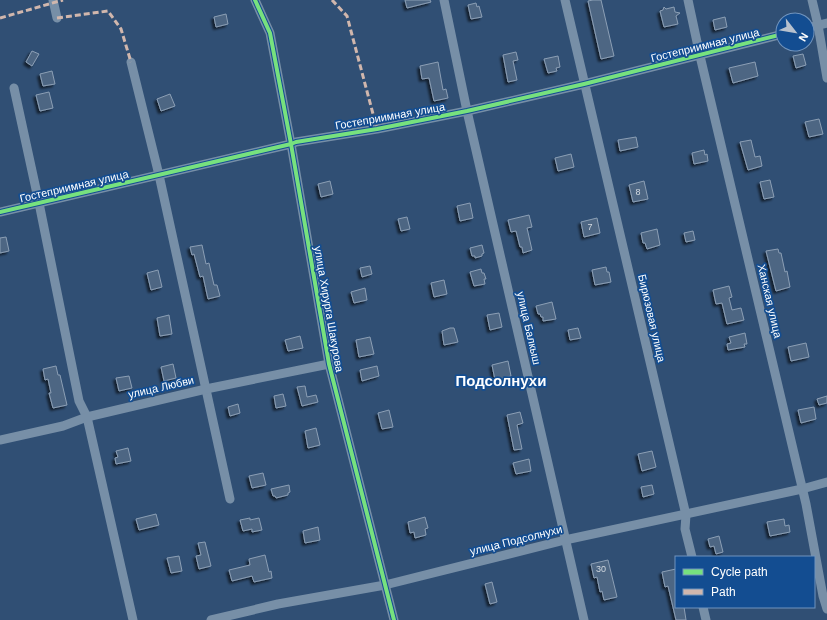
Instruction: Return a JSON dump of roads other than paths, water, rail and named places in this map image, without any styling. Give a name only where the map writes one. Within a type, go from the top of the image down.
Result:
[{"type":"street","points":[[53,0],[57,18]]},
{"type":"street","name":"улица Хирурга Шакурова","points":[[255,0],[270,33],[329,364],[394,620]]},
{"type":"street","name":"улица Балкыш","points":[[444,0],[467,111],[584,620]]},
{"type":"street","name":"Бирюзовая улица","points":[[565,0],[686,515],[685,529],[692,556]]},
{"type":"street","name":"Ханская улица","points":[[688,0],[806,504],[823,596],[827,609]]},
{"type":"street","points":[[812,0],[823,24],[827,78]]},
{"type":"street","name":"Гостеприимная улица","points":[[0,212],[296,142],[378,129],[467,111],[700,56],[775,36]]},
{"type":"street","points":[[131,62],[159,175],[230,499]]},
{"type":"street","points":[[14,88],[79,400],[87,417],[133,620]]},
{"type":"street","name":"улица Любви","points":[[0,440],[63,426],[87,417],[206,389],[329,364]]},
{"type":"street","name":"улица Подсолнухи","points":[[211,620],[278,604],[385,585],[565,540],[686,515],[827,482]]},
{"type":"street","points":[[703,608],[706,620]]},
{"type":"district","name":"Подсолнухи","points":[[501,381]]}]
